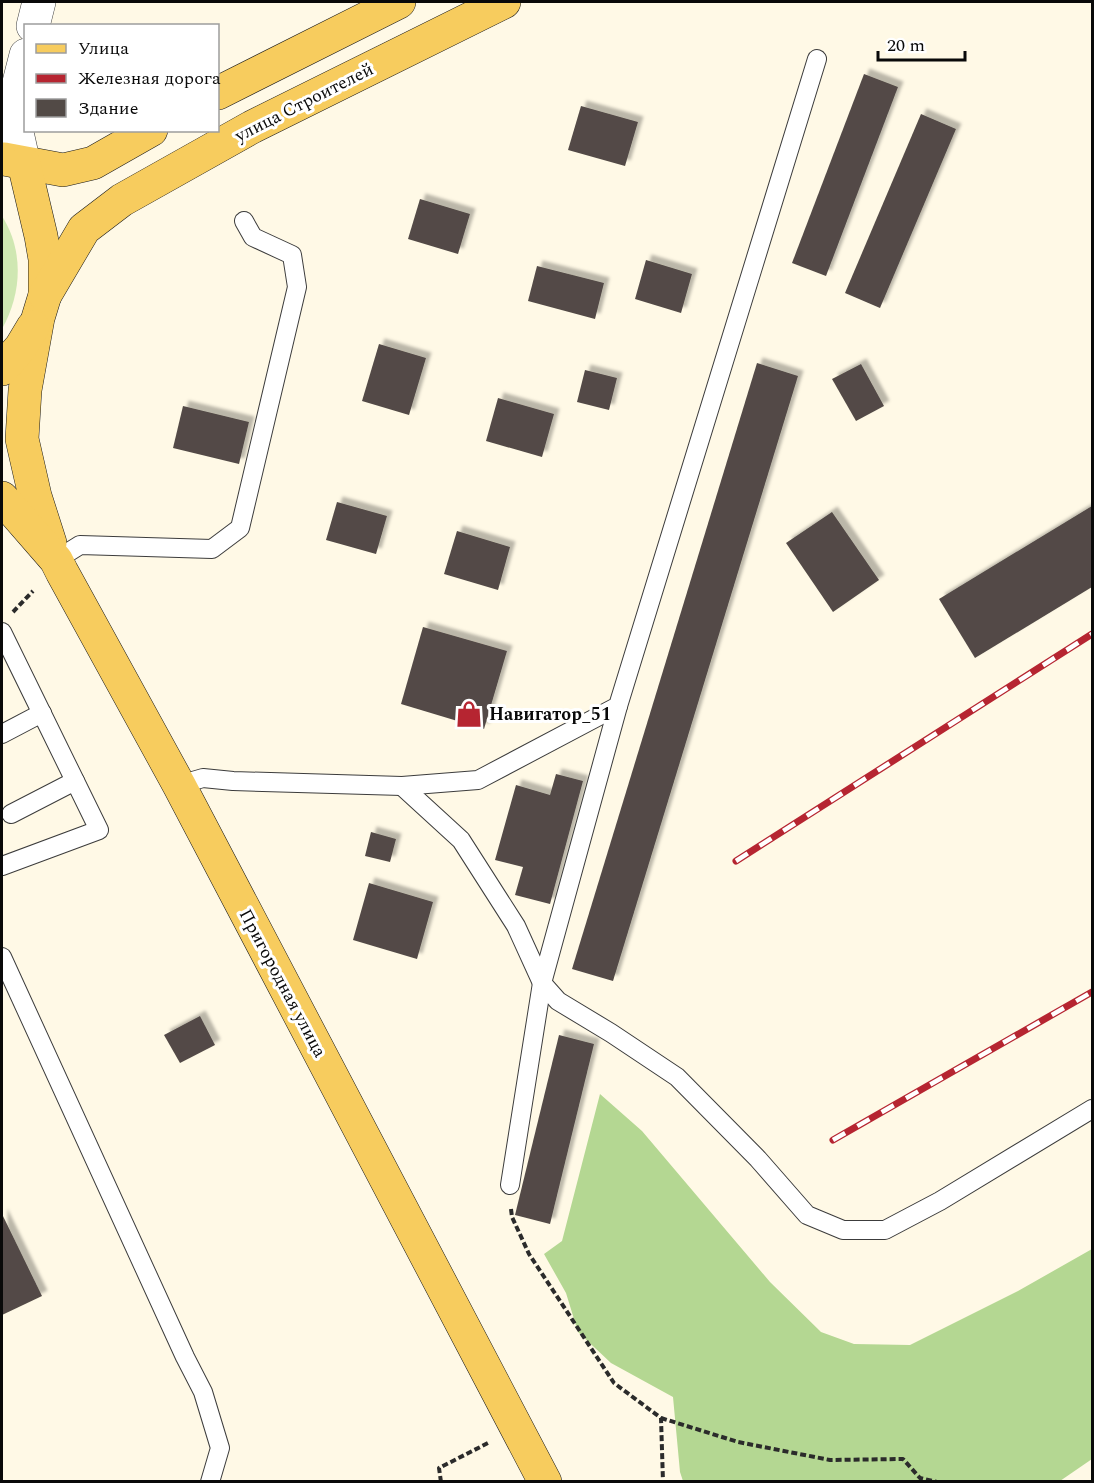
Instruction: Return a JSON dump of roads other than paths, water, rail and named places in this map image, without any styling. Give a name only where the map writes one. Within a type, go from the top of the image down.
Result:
[{"type":"main road","points":[[219,92],[399,2]]},
{"type":"main road","name":"улица Строителей","points":[[2,369],[21,347],[84,229],[122,200],[252,128],[504,2]]},
{"type":"main road","points":[[9,164],[63,170],[93,163],[147,132]]},
{"type":"main road","points":[[9,164],[36,217],[45,259],[41,306],[25,390],[22,439],[35,496],[56,560]]},
{"type":"main road","name":"Пригородная улица","points":[[5,504],[56,560],[179,785],[544,1482]]},
{"type":"street","points":[[34,24],[39,2]]},
{"type":"street","points":[[9,164],[12,110],[24,63]]},
{"type":"lane","points":[[510,1185],[542,982],[618,706],[817,59]]},
{"type":"lane","points":[[56,560],[80,545],[212,549],[240,528],[297,286],[292,255],[253,237],[244,221]]},
{"type":"lane","points":[[2,632],[8,661],[42,713],[99,830],[2,866]]},
{"type":"lane","points":[[179,785],[203,778],[402,786],[478,780],[618,706]]},
{"type":"lane","points":[[2,734],[42,713]]},
{"type":"lane","points":[[11,814],[75,781]]},
{"type":"lane","points":[[402,786],[462,840],[516,926],[542,982],[558,1001],[677,1077],[758,1159],[807,1215],[843,1230],[885,1230],[940,1201],[1092,1109]]},
{"type":"lane","points":[[2,957],[184,1357],[203,1392],[220,1448],[210,1482]]},
{"type":"railway","points":[[736,861],[1092,634]]},
{"type":"railway","points":[[833,1140],[1092,992]]},
{"type":"place","name":"Навигатор_51","points":[[469,714]]}]
